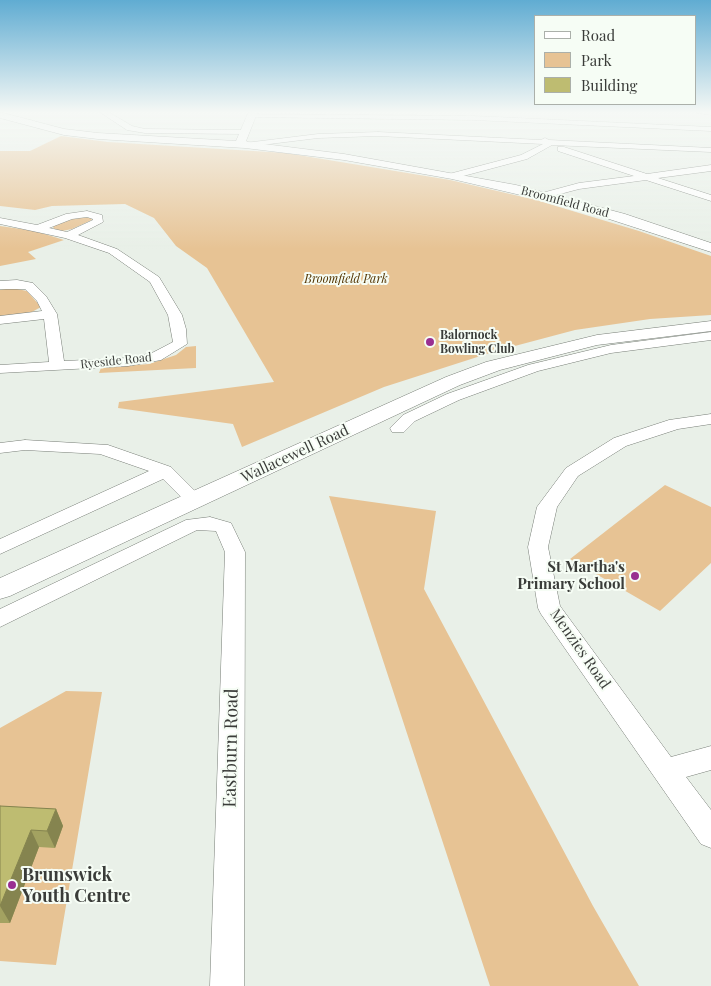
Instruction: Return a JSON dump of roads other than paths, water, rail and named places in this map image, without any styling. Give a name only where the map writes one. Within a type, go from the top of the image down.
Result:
[{"type":"street","name":"Broomfield Road","points":[[344,157],[452,176],[545,196],[620,217],[711,248]]},
{"type":"street","points":[[452,176],[524,157]]},
{"type":"street","points":[[589,157],[711,198]]},
{"type":"street","points":[[545,196],[574,187],[711,168]]},
{"type":"street","points":[[40,228],[70,216],[88,214],[98,217],[98,222],[68,235]]},
{"type":"street","name":"Ryeside Road","points":[[0,222],[40,228],[68,235],[113,251],[155,280],[175,315],[179,329],[180,344],[156,357],[128,362],[0,369]]},
{"type":"street","points":[[0,285],[17,284],[29,286],[42,298],[50,314],[57,366]]},
{"type":"street","points":[[0,320],[50,314]]},
{"type":"street","name":"Wallacewell Road","points":[[398,428],[409,418],[453,397],[506,376],[568,358],[598,341],[640,327],[711,320]]},
{"type":"street","name":"Wallacewell Road","points":[[0,573],[493,366],[543,352],[635,334],[711,326]]},
{"type":"street","name":"Wallacewell Road","points":[[598,341],[711,336]]},
{"type":"street","name":"Menzies Road","points":[[711,419],[674,424],[620,442],[572,472],[546,506],[538,547],[549,608],[667,770],[711,834]]},
{"type":"street","points":[[0,448],[25,445],[102,449],[165,471],[190,494]]},
{"type":"street","points":[[0,546],[165,471]]},
{"type":"street","name":"Wallacewell Road","points":[[0,589],[190,494]]},
{"type":"street","name":"Eastburn Road","points":[[0,619],[193,524],[210,523],[224,527],[234,552],[227,986]]},
{"type":"street","points":[[667,770],[711,758]]},
{"type":"place","name":"Balornock Bowling Club","points":[[430,342]]},
{"type":"place","name":"St Martha's Primary School","points":[[635,576]]},
{"type":"place","name":"Brunswick Youth Centre","points":[[12,885]]},
{"type":"park label","name":"Broomfield Park","points":[[346,279]]}]
